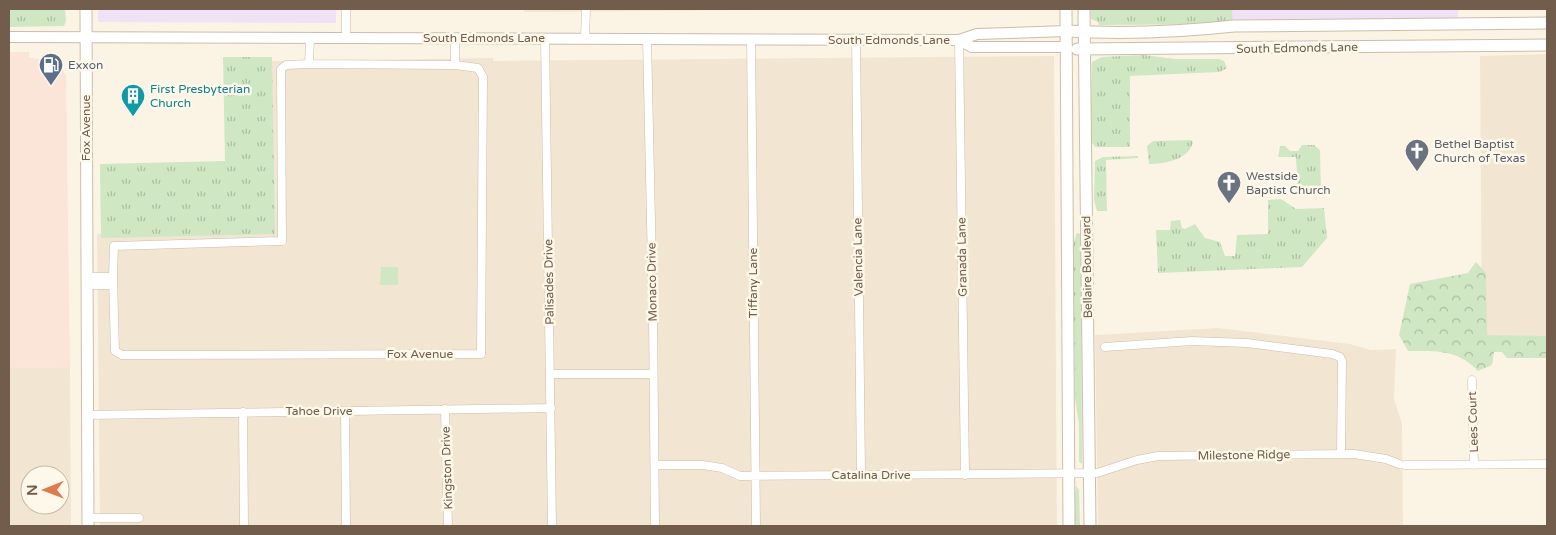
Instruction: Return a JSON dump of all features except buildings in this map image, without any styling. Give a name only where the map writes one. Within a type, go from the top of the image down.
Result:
[{"type":"main road","name":"Fox Avenue","points":[[86,9],[88,522]]},
{"type":"main road","name":"Bellaire Boulevard","points":[[1066,9],[1069,222],[1069,526]]},
{"type":"main road","name":"Bellaire Boulevard","points":[[1084,9],[1090,526]]},
{"type":"main road","name":"South Edmonds Lane","points":[[1067,30],[1084,32],[1189,31],[1234,26],[1547,23]]},
{"type":"main road","points":[[1359,25],[1360,47]]},
{"type":"main road","points":[[1234,26],[1235,48]]},
{"type":"main road","name":"South Edmonds Lane","points":[[1067,47],[1084,50],[1547,45]]},
{"type":"main road","points":[[1069,222],[1086,221]]},
{"type":"street","points":[[346,9],[346,38]]},
{"type":"street","points":[[585,38],[586,9]]},
{"type":"street","name":"South Edmonds Lane","points":[[9,37],[959,40],[977,34],[1067,30]]},
{"type":"street","points":[[309,64],[310,38]]},
{"type":"street","points":[[455,65],[456,38]]},
{"type":"street","name":"Palisades Drive","points":[[546,38],[552,526]]},
{"type":"street","name":"Monaco Drive","points":[[647,39],[655,526]]},
{"type":"street","name":"Tiffany Lane","points":[[751,39],[756,526]]},
{"type":"street","name":"Valencia Lane","points":[[856,40],[861,475]]},
{"type":"street","name":"South Edmonds Lane","points":[[959,40],[972,47],[1067,47]]},
{"type":"street","name":"Granada Lane","points":[[959,40],[965,474]]},
{"type":"street","name":"Fox Avenue","points":[[309,64],[455,65],[478,68],[483,77],[481,354],[122,355],[115,351],[114,246],[282,241],[281,69],[286,65],[309,64]]},
{"type":"street","points":[[87,281],[113,281]]},
{"type":"street","points":[[1104,348],[1192,341],[1247,343],[1332,354],[1340,358],[1342,362],[1341,454]]},
{"type":"street","points":[[550,374],[653,374]]},
{"type":"street","name":"Lees Court","points":[[1472,380],[1474,465]]},
{"type":"street","name":"Tahoe Drive","points":[[87,414],[550,408]]},
{"type":"street","name":"Kingston Drive","points":[[445,409],[448,526]]},
{"type":"street","points":[[345,411],[346,526]]},
{"type":"street","points":[[243,412],[244,526]]},
{"type":"street","name":"Milestone Ridge","points":[[1090,474],[1113,470],[1137,460],[1158,456],[1341,454],[1386,459],[1402,465],[1547,464]]},
{"type":"street","name":"Catalina Drive","points":[[654,465],[703,465],[722,468],[740,476],[1090,474]]},
{"type":"street","points":[[88,522],[139,518]]},
{"type":"shaded area","points":[[98,9],[336,9],[336,23],[98,22]]},
{"type":"shaded area","points":[[525,9],[904,9],[524,12]]},
{"type":"shaded area","points":[[1228,9],[1458,9],[1458,20],[1228,21]]},
{"type":"shaded area","points":[[9,52],[29,52],[29,58],[53,60],[60,65],[66,76],[70,367],[9,368]]},
{"type":"shaded area","points":[[1547,54],[1547,345],[1482,345],[1480,56]]},
{"type":"shaded area","points":[[1054,56],[1057,526],[100,526],[97,234],[272,231],[270,61],[493,58],[493,61]]},
{"type":"shaded area","points":[[1218,328],[1350,344],[1371,350],[1396,349],[1394,399],[1402,423],[1403,526],[1098,526],[1095,335]]},
{"type":"shaded area","points":[[70,367],[71,526],[9,526],[9,368]]},
{"type":"green space","points":[[9,9],[65,9],[66,21],[64,26],[9,27]]},
{"type":"green space","points":[[1091,9],[1232,9],[1233,24],[1099,25],[1098,22],[1091,19]]},
{"type":"green space","points":[[1144,55],[1175,59],[1219,59],[1224,61],[1227,68],[1220,72],[1130,76],[1130,147],[1095,147],[1090,140],[1092,62],[1102,57]]},
{"type":"green space","points":[[223,57],[272,57],[275,234],[101,238],[100,164],[225,161]]},
{"type":"green space","points":[[1191,140],[1193,142],[1191,148],[1181,157],[1168,162],[1149,164],[1147,146],[1153,141]]},
{"type":"green space","points":[[1302,145],[1314,145],[1320,150],[1321,194],[1298,195],[1296,157],[1278,157],[1280,146],[1285,146],[1290,151],[1298,151]]},
{"type":"green space","points":[[1138,156],[1138,158],[1106,160],[1107,211],[1097,211],[1094,200],[1095,161],[1103,157]]},
{"type":"green space","points":[[1281,199],[1296,209],[1324,208],[1327,238],[1302,267],[1158,273],[1156,230],[1170,230],[1171,221],[1180,220],[1182,228],[1185,229],[1195,224],[1205,238],[1220,242],[1225,256],[1235,256],[1237,235],[1268,234],[1268,200]]},
{"type":"green space","points":[[1077,233],[1081,234],[1082,464],[1079,462],[1079,424],[1075,398],[1073,243]]},
{"type":"green space","points":[[1476,262],[1486,273],[1487,335],[1547,336],[1547,358],[1507,358],[1502,352],[1494,352],[1492,365],[1478,371],[1454,355],[1437,352],[1408,351],[1399,335],[1410,284],[1468,273]]},
{"type":"green space","points":[[381,267],[398,267],[398,285],[380,285]]},
{"type":"green space","points":[[1076,486],[1079,490],[1080,526],[1072,526]]},
{"type":"place","name":"Exxon","points":[[51,86]]},
{"type":"place","name":"First Presbyterian Church","points":[[133,117]]},
{"type":"place","name":"Bethel Baptist Church of Texas","points":[[1417,172]]},
{"type":"place","name":"Westside Baptist Church","points":[[1229,204]]}]
